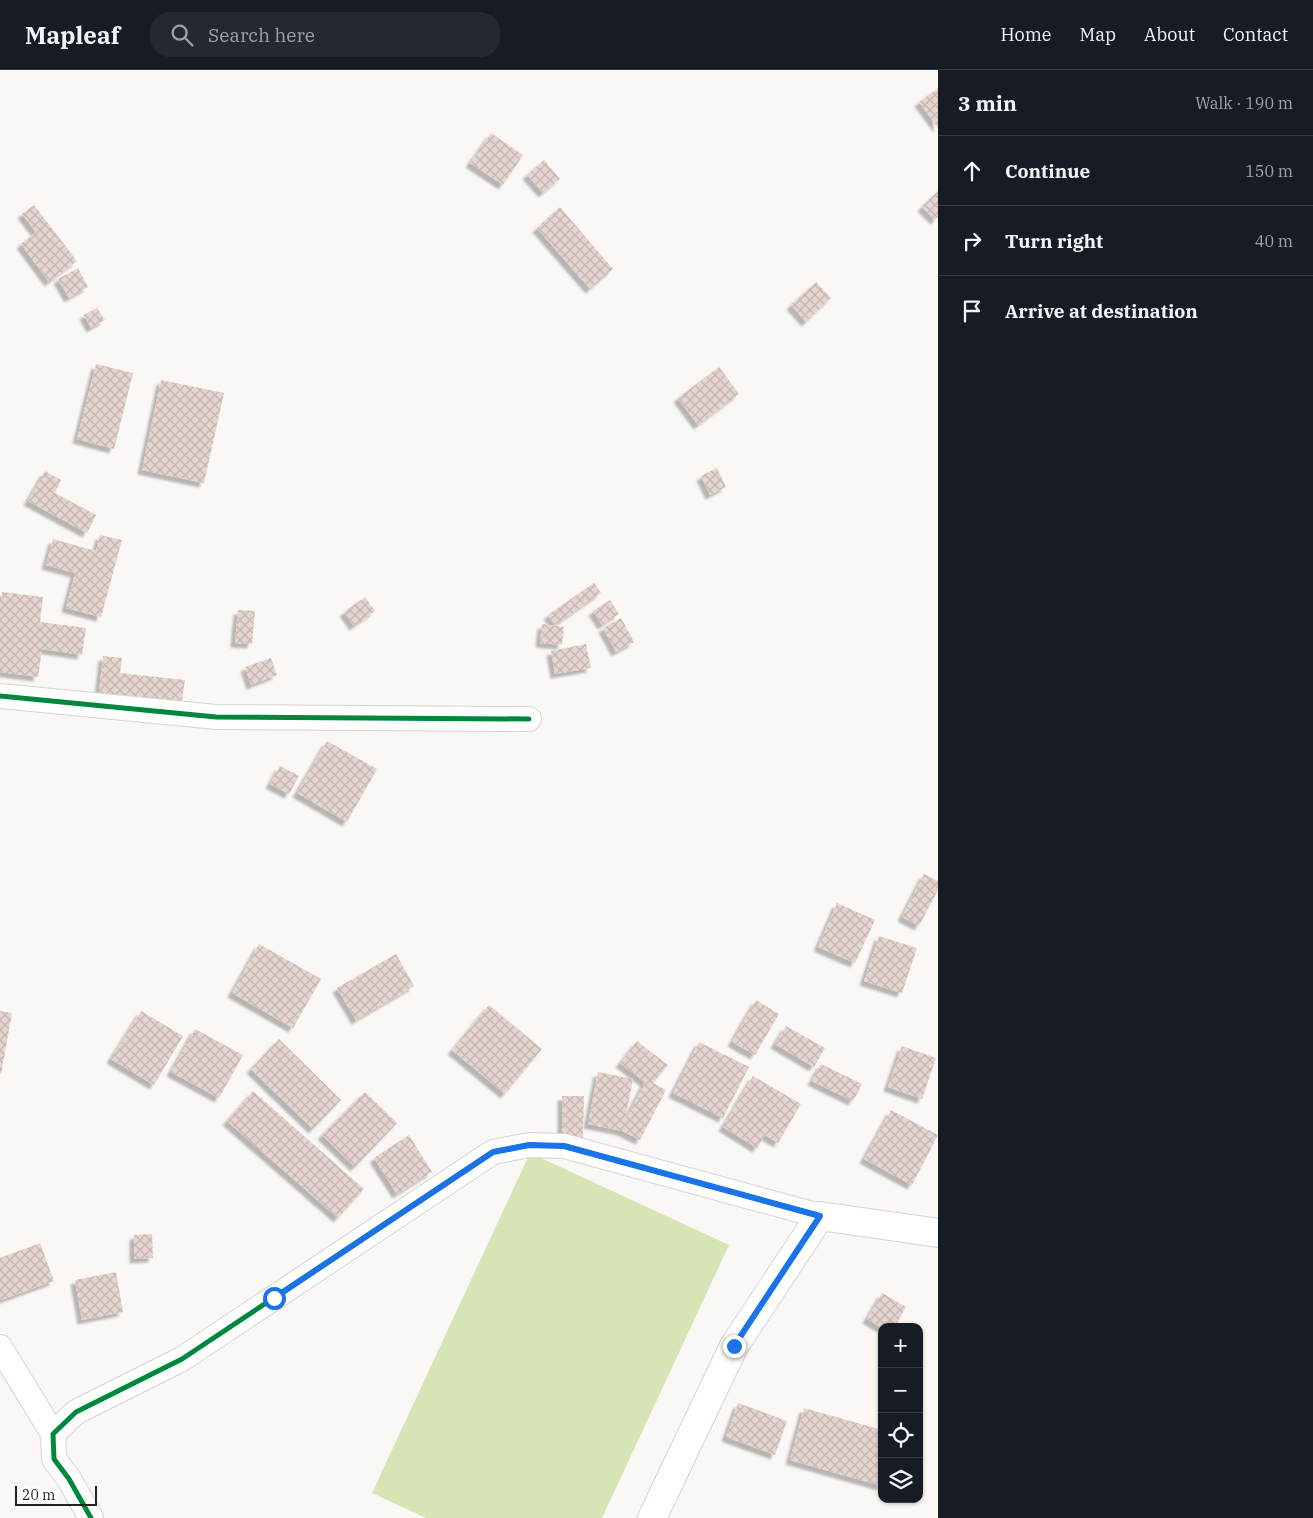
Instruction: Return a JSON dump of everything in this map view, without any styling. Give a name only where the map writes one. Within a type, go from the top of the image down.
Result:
[{"type":"street","points":[[0,696],[216,717],[530,719]]},
{"type":"street","points":[[53,1434],[76,1412],[182,1359],[493,1152],[529,1145],[564,1146],[820,1216],[938,1232]]},
{"type":"street","points":[[652,1518],[734,1346],[820,1216]]},
{"type":"street","points":[[0,1347],[53,1434],[54,1460],[69,1479],[92,1518]]},
{"type":"green space","points":[[530,1153],[729,1245],[602,1518],[426,1518],[372,1493]]},
{"type":"building","points":[[938,88],[938,128],[919,102]]},
{"type":"building","points":[[491,133],[523,155],[503,185],[470,163]]},
{"type":"building","points":[[544,160],[560,179],[543,193],[527,175]]},
{"type":"building","points":[[938,191],[938,217],[935,220],[922,207]]},
{"type":"building","points":[[34,205],[77,261],[49,282],[21,244],[36,232],[22,214]]},
{"type":"building","points":[[560,207],[613,269],[590,289],[537,228]]},
{"type":"building","points":[[78,268],[88,287],[69,298],[58,279]]},
{"type":"building","points":[[816,282],[831,298],[806,322],[791,305]]},
{"type":"building","points":[[97,308],[105,320],[91,328],[84,315]]},
{"type":"building","points":[[96,364],[133,373],[114,449],[77,439]]},
{"type":"building","points":[[719,367],[739,394],[698,425],[678,398]]},
{"type":"building","points":[[161,380],[224,393],[204,483],[142,470]]},
{"type":"building","points":[[717,468],[726,487],[710,495],[701,476]]},
{"type":"building","points":[[45,471],[61,480],[55,493],[96,515],[87,533],[28,501]]},
{"type":"building","points":[[100,535],[122,540],[101,617],[66,608],[75,573],[46,565],[53,539],[96,551]]},
{"type":"building","points":[[594,583],[601,593],[555,625],[548,615]]},
{"type":"building","points":[[2,592],[43,597],[40,622],[86,628],[82,655],[42,649],[38,677],[0,672],[0,609]]},
{"type":"building","points":[[365,597],[375,611],[354,626],[344,612]]},
{"type":"building","points":[[610,600],[619,614],[602,625],[593,611]]},
{"type":"building","points":[[238,610],[255,611],[252,644],[235,643]]},
{"type":"building","points":[[621,618],[634,642],[616,652],[603,628]]},
{"type":"building","points":[[542,624],[564,627],[562,645],[540,643]]},
{"type":"building","points":[[586,644],[591,668],[555,674],[551,651]]},
{"type":"building","points":[[103,656],[122,658],[120,673],[185,680],[182,701],[99,693]]},
{"type":"building","points":[[271,658],[277,675],[251,685],[245,667]]},
{"type":"building","points":[[327,741],[377,769],[347,822],[297,793]]},
{"type":"building","points":[[280,766],[299,776],[289,794],[270,784]]},
{"type":"building","points":[[924,874],[938,881],[938,890],[919,926],[902,917]]},
{"type":"building","points":[[837,903],[875,920],[855,963],[818,947]]},
{"type":"building","points":[[879,936],[917,948],[902,993],[864,981]]},
{"type":"building","points":[[259,944],[321,979],[293,1028],[232,993]]},
{"type":"building","points":[[396,954],[414,986],[356,1020],[337,988]]},
{"type":"building","points":[[756,1000],[779,1014],[755,1055],[732,1042]]},
{"type":"building","points":[[489,1005],[542,1049],[505,1094],[452,1050]]},
{"type":"building","points":[[0,1011],[12,1013],[1,1074],[0,1074]]},
{"type":"building","points":[[141,1011],[183,1036],[154,1085],[111,1059]]},
{"type":"building","points":[[786,1026],[825,1048],[814,1067],[775,1044]]},
{"type":"building","points":[[195,1029],[243,1055],[219,1098],[171,1072]]},
{"type":"building","points":[[279,1039],[341,1100],[313,1129],[251,1069]]},
{"type":"building","points":[[637,1041],[668,1065],[653,1083],[666,1090],[640,1140],[622,1131],[588,1124],[598,1072],[633,1079],[625,1121],[645,1082],[620,1063]]},
{"type":"building","points":[[699,1042],[749,1067],[723,1118],[673,1093]]},
{"type":"building","points":[[902,1046],[936,1058],[922,1099],[888,1087]]},
{"type":"building","points":[[821,1064],[862,1084],[853,1101],[812,1081]]},
{"type":"building","points":[[753,1076],[801,1104],[778,1143],[765,1135],[757,1148],[723,1127]]},
{"type":"building","points":[[253,1091],[364,1189],[338,1218],[227,1121]]},
{"type":"building","points":[[365,1092],[397,1123],[355,1167],[322,1135]]},
{"type":"building","points":[[562,1096],[584,1096],[583,1138],[562,1138]]},
{"type":"building","points":[[891,1110],[938,1135],[912,1185],[864,1159]]},
{"type":"building","points":[[409,1135],[432,1172],[397,1194],[374,1158]]},
{"type":"building","points":[[152,1234],[153,1258],[134,1259],[134,1235]]},
{"type":"building","points":[[40,1243],[54,1281],[1,1300],[0,1258]]},
{"type":"building","points":[[116,1272],[123,1312],[82,1320],[75,1280]]},
{"type":"building","points":[[882,1293],[906,1307],[897,1323],[878,1323],[878,1326],[867,1319]]},
{"type":"building","points":[[738,1403],[787,1421],[775,1455],[726,1437]]},
{"type":"building","points":[[804,1408],[878,1429],[878,1485],[790,1460]]},
{"type":"cycle path","points":[[0,696],[216,717],[529,719]]},
{"type":"cycle path","points":[[91,1518],[69,1479],[54,1459],[53,1434],[76,1412],[182,1359],[493,1152],[529,1145],[564,1146],[820,1216]]},
{"type":"route","points":[[274,1298],[493,1152],[529,1145],[564,1146],[820,1216],[734,1346]]}]
